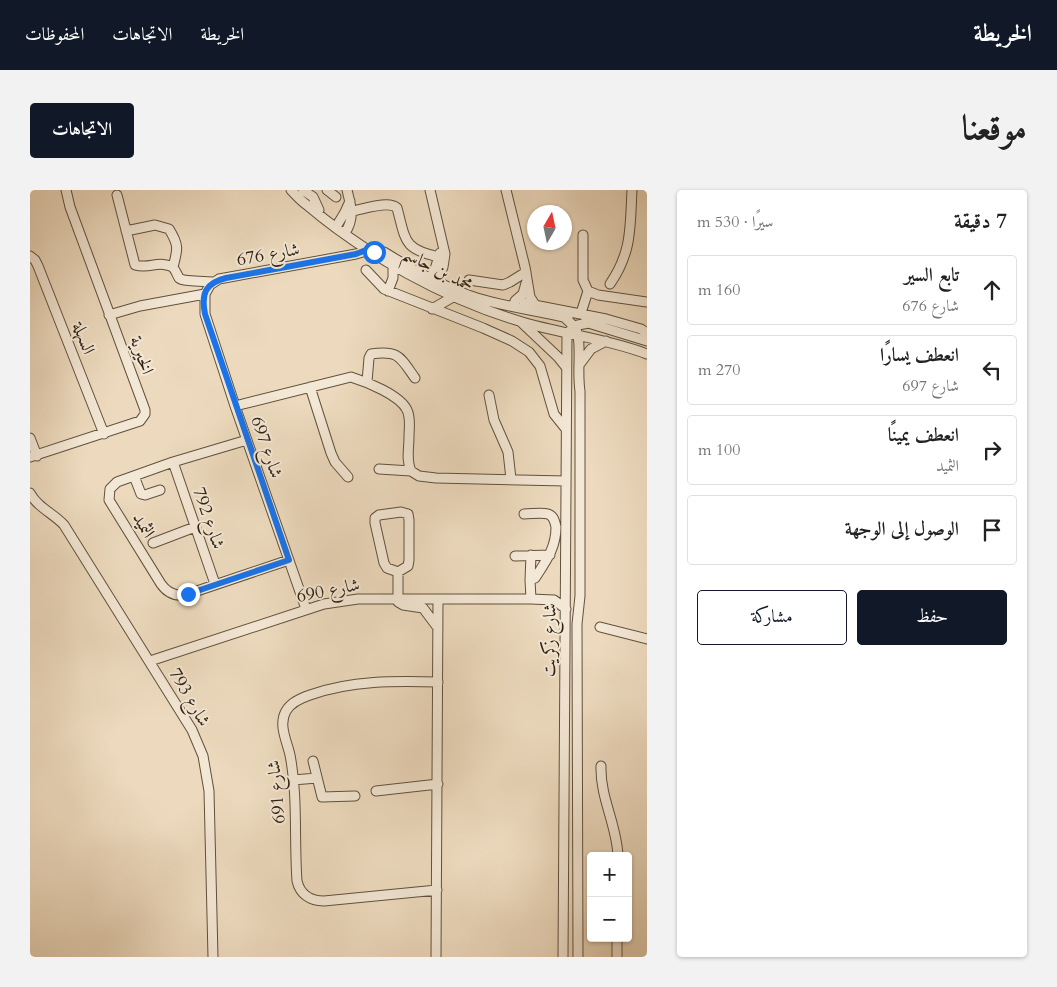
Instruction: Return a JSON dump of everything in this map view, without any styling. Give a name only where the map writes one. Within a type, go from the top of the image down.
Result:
[{"type":"street","name":"الخيرية","points":[[33,456],[140,421],[144,414],[143,406],[70,207],[66,190]]},
{"type":"street","name":"محمد بن جاسم","points":[[291,190],[307,193]]},
{"type":"street","points":[[327,190],[336,198]]},
{"type":"street","points":[[346,231],[352,211],[347,190]]},
{"type":"street","points":[[430,190],[445,258],[432,282]]},
{"type":"street","points":[[506,190],[530,297],[535,305]]},
{"type":"street","points":[[610,284],[622,264],[630,240],[632,190]]},
{"type":"street","name":"محمد بن جاسم","points":[[307,193],[307,200],[337,225]]},
{"type":"street","name":"محمد بن جاسم","points":[[307,193],[309,207],[432,282],[453,297],[521,322],[573,331],[647,354]]},
{"type":"street","points":[[116,195],[135,265],[148,268],[161,264],[173,267],[177,248],[176,240],[169,229],[155,225],[126,231]]},
{"type":"street","points":[[337,225],[346,212],[350,200]]},
{"type":"street","points":[[352,211],[388,204],[394,205],[397,208],[408,244],[417,251],[439,257]]},
{"type":"street","name":"محمد بن جاسم","points":[[346,231],[356,241],[393,265],[432,282],[486,300],[589,323],[647,341]]},
{"type":"street","points":[[581,314],[588,291],[583,280],[583,235]]},
{"type":"street","points":[[351,255],[356,249],[356,241]]},
{"type":"street","points":[[432,282],[442,246]]},
{"type":"street","name":"شارع 676","points":[[173,267],[179,278],[184,281],[214,282],[226,278],[370,250]]},
{"type":"street","name":"السهلة","points":[[30,256],[36,260],[104,434]]},
{"type":"street","points":[[388,291],[393,265]]},
{"type":"street","points":[[366,270],[379,285],[388,291],[483,328],[512,341],[529,352],[540,366],[554,414],[566,429]]},
{"type":"street","points":[[469,280],[498,285],[526,276]]},
{"type":"street","points":[[515,301],[523,294],[526,276]]},
{"type":"street","points":[[110,315],[140,306],[205,294],[214,282]]},
{"type":"street","points":[[496,297],[498,285]]},
{"type":"street","points":[[588,291],[598,295],[647,302]]},
{"type":"street","points":[[464,293],[474,292],[581,314],[624,324],[647,333]]},
{"type":"street","name":"شارع 697","points":[[205,294],[205,314],[306,609]]},
{"type":"street","points":[[432,309],[453,297]]},
{"type":"street","points":[[564,317],[573,331],[589,323]]},
{"type":"street","points":[[521,322],[566,368]]},
{"type":"street","name":"شارع زكريت","points":[[562,957],[566,609],[566,368],[573,331]]},
{"type":"street","name":"شارع زكريت","points":[[573,331],[580,391],[580,576],[577,624],[578,957]]},
{"type":"street","points":[[578,368],[587,352],[606,341]]},
{"type":"street","points":[[367,382],[369,358],[372,354],[377,353],[389,353],[399,356],[415,378]]},
{"type":"street","points":[[235,406],[351,377],[367,382],[401,402],[407,409],[410,420],[408,463],[411,471]]},
{"type":"street","points":[[310,387],[331,453],[335,462],[348,477]]},
{"type":"street","points":[[488,395],[494,420],[508,452],[511,479]]},
{"type":"street","points":[[30,438],[33,456]]},
{"type":"street","name":"الثميد","points":[[247,440],[173,462],[113,485],[108,494],[109,500],[161,584],[170,593],[182,596],[289,560]]},
{"type":"street","name":"شارع 792","points":[[173,462],[215,584]]},
{"type":"street","points":[[379,469],[411,471],[419,476],[436,478],[566,481]]},
{"type":"street","points":[[134,476],[141,494],[160,490]]},
{"type":"street","name":"شارع 793","points":[[30,493],[41,507],[58,518],[64,526],[192,730],[203,756],[209,791],[213,957]]},
{"type":"street","points":[[402,512],[408,514],[409,520],[409,560],[408,566],[398,572],[387,568],[384,563],[374,523],[379,515],[402,512]]},
{"type":"street","points":[[524,514],[548,514],[554,518],[556,535],[550,555],[535,578],[530,580]]},
{"type":"street","points":[[153,543],[195,527]]},
{"type":"street","points":[[531,555],[531,599]]},
{"type":"street","points":[[515,556],[550,555]]},
{"type":"street","points":[[398,572],[397,598],[401,604],[423,608],[438,628]]},
{"type":"street","name":"شارع 690","points":[[150,661],[306,609],[343,600],[397,598],[549,599],[566,590]]},
{"type":"street","points":[[436,957],[438,598]]},
{"type":"street","points":[[549,599],[558,602],[566,609]]},
{"type":"street","points":[[600,626],[647,639]]},
{"type":"street","name":"شارع 691","points":[[437,890],[324,901],[314,900],[306,896],[300,889],[297,881],[294,780],[282,725],[286,711],[296,701],[326,690],[367,682],[438,682]]},
{"type":"street","points":[[313,760],[322,797],[354,796]]},
{"type":"street","points":[[601,766],[602,786],[616,835],[618,852]]},
{"type":"street","points":[[294,780],[316,778]]},
{"type":"street","points":[[376,791],[438,784]]},
{"type":"street","points":[[617,942],[617,957]]},
{"type":"route","points":[[188,594],[289,560],[205,314],[204,301],[207,289],[219,279],[356,254],[366,250],[374,252]]}]
